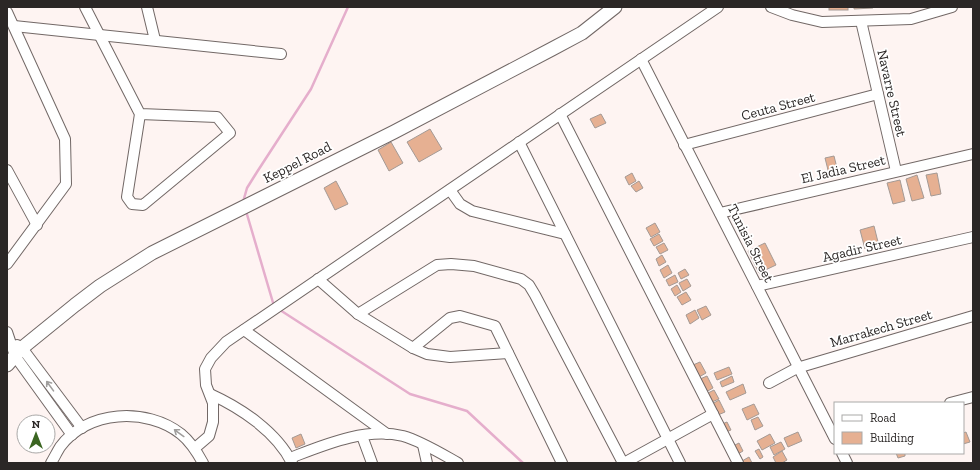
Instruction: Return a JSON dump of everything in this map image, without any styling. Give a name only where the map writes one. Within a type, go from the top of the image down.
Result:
[{"type":"street","points":[[85,7],[140,114],[127,198],[132,204],[143,205],[230,133],[217,117],[140,114]]},
{"type":"street","points":[[147,7],[155,40]]},
{"type":"street","name":"Keppel Road","points":[[14,353],[75,305],[152,253],[552,49],[582,33],[615,7]]},
{"type":"street","points":[[195,448],[210,436],[213,422],[210,394],[206,385],[205,369],[226,342],[718,7]]},
{"type":"street","points":[[771,7],[792,15],[822,22],[911,19],[952,7]]},
{"type":"street","points":[[7,12],[65,139],[66,184],[7,264]]},
{"type":"street","name":"Navarre Street","points":[[861,21],[896,171]]},
{"type":"street","points":[[14,26],[281,54]]},
{"type":"street","name":"Tunisia Street","points":[[641,59],[757,286],[797,368],[834,436]]},
{"type":"street","name":"Ceuta Street","points":[[684,145],[878,94]]},
{"type":"street","points":[[560,114],[738,463]]},
{"type":"street","points":[[519,142],[680,463]]},
{"type":"street","name":"El Jadia Street","points":[[720,213],[973,154]]},
{"type":"street","points":[[7,170],[37,225]]},
{"type":"street","points":[[450,190],[460,204],[472,211],[565,234]]},
{"type":"street","name":"Agadir Street","points":[[757,286],[973,237]]},
{"type":"street","points":[[358,314],[438,265],[451,264],[474,266],[521,279],[529,285],[535,295],[623,463],[713,414]]},
{"type":"street","points":[[318,279],[358,314],[413,348],[427,354],[450,357],[508,353]]},
{"type":"street","points":[[413,348],[450,318],[460,316],[495,326],[562,463]]},
{"type":"street","name":"Marrakech Street","points":[[769,383],[797,368],[973,316]]},
{"type":"street","points":[[244,330],[387,434]]},
{"type":"street","points":[[7,332],[14,353],[72,435]]},
{"type":"street","points":[[14,353],[62,401],[82,428]]},
{"type":"street","points":[[210,394],[233,405],[272,436],[291,461],[328,444],[362,436],[387,434],[404,437],[458,463]]},
{"type":"street","points":[[954,402],[973,397]]},
{"type":"street","points":[[52,408],[62,401]]},
{"type":"street","points":[[51,463],[60,446],[82,428],[104,418],[126,415],[160,422],[181,434],[195,448],[203,463]]},
{"type":"street","points":[[362,436],[372,463]]},
{"type":"street","points":[[423,445],[427,463]]},
{"type":"street","points":[[842,454],[847,463]]},
{"type":"building","points":[[829,7],[848,7],[848,10],[829,10]]},
{"type":"building","points":[[854,7],[873,7],[873,8],[854,9]]},
{"type":"building","points":[[601,114],[606,123],[595,128],[590,119]]},
{"type":"building","points":[[430,129],[442,149],[419,162],[407,142]]},
{"type":"building","points":[[391,142],[403,163],[389,171],[378,150]]},
{"type":"building","points":[[834,156],[838,172],[829,174],[825,158]]},
{"type":"building","points":[[632,173],[636,181],[629,185],[625,177]]},
{"type":"building","points":[[937,173],[941,194],[931,196],[926,175]]},
{"type":"building","points":[[917,175],[924,198],[912,201],[906,179]]},
{"type":"building","points":[[900,180],[905,201],[893,204],[887,183]]},
{"type":"building","points":[[336,181],[348,204],[335,210],[324,188]]},
{"type":"building","points":[[639,181],[643,188],[636,192],[631,186]]},
{"type":"building","points":[[655,223],[660,232],[651,237],[646,228]]},
{"type":"building","points":[[874,226],[879,246],[865,249],[860,230]]},
{"type":"building","points":[[659,234],[663,241],[654,246],[650,239]]},
{"type":"building","points":[[664,243],[668,250],[660,254],[656,247]]},
{"type":"building","points":[[765,243],[776,265],[759,273],[748,251]]},
{"type":"building","points":[[662,255],[666,262],[659,266],[656,259]]},
{"type":"building","points":[[668,265],[672,273],[664,278],[660,270]]},
{"type":"building","points":[[685,269],[689,275],[681,279],[678,273]]},
{"type":"building","points":[[675,275],[678,282],[669,286],[666,280]]},
{"type":"building","points":[[687,279],[691,286],[683,291],[679,283]]},
{"type":"building","points":[[677,285],[681,292],[675,296],[671,289]]},
{"type":"building","points":[[686,292],[691,300],[682,305],[677,297]]},
{"type":"building","points":[[706,306],[711,315],[702,320],[697,310]]},
{"type":"building","points":[[695,310],[699,318],[690,324],[686,315]]},
{"type":"building","points":[[700,362],[706,373],[699,377],[693,365]]},
{"type":"building","points":[[729,367],[732,374],[717,380],[714,373]]},
{"type":"building","points":[[707,376],[713,388],[706,392],[700,379]]},
{"type":"building","points":[[732,376],[734,382],[722,387],[720,382]]},
{"type":"building","points":[[743,384],[746,393],[730,400],[726,392]]},
{"type":"building","points":[[714,390],[719,399],[712,402],[708,393]]},
{"type":"building","points":[[719,400],[725,412],[718,415],[712,404]]},
{"type":"building","points":[[754,404],[759,414],[747,420],[742,409]]},
{"type":"building","points":[[758,417],[763,426],[755,430],[751,420]]},
{"type":"building","points":[[727,422],[731,430],[726,432],[722,424]]},
{"type":"building","points":[[798,432],[802,441],[788,447],[784,438]]},
{"type":"building","points":[[966,432],[970,442],[964,444],[964,433]]},
{"type":"building","points":[[301,434],[305,444],[296,448],[292,438]]},
{"type":"building","points":[[770,434],[775,443],[762,450],[757,441]]},
{"type":"building","points":[[781,442],[785,449],[774,455],[770,447]]},
{"type":"building","points":[[739,443],[743,451],[738,454],[733,446]]},
{"type":"building","points":[[759,449],[763,457],[760,459],[755,451]]},
{"type":"building","points":[[782,451],[787,460],[782,463],[776,463],[773,457]]},
{"type":"building","points":[[896,454],[905,454],[905,456],[898,458]]},
{"type":"building","points":[[749,457],[752,463],[742,463],[742,461]]},
{"type":"waterway","points":[[243,202],[247,188],[311,89],[348,7]]},
{"type":"waterway","points":[[246,211],[274,306]]},
{"type":"waterway","points":[[280,310],[410,394],[467,411],[523,463]]}]
